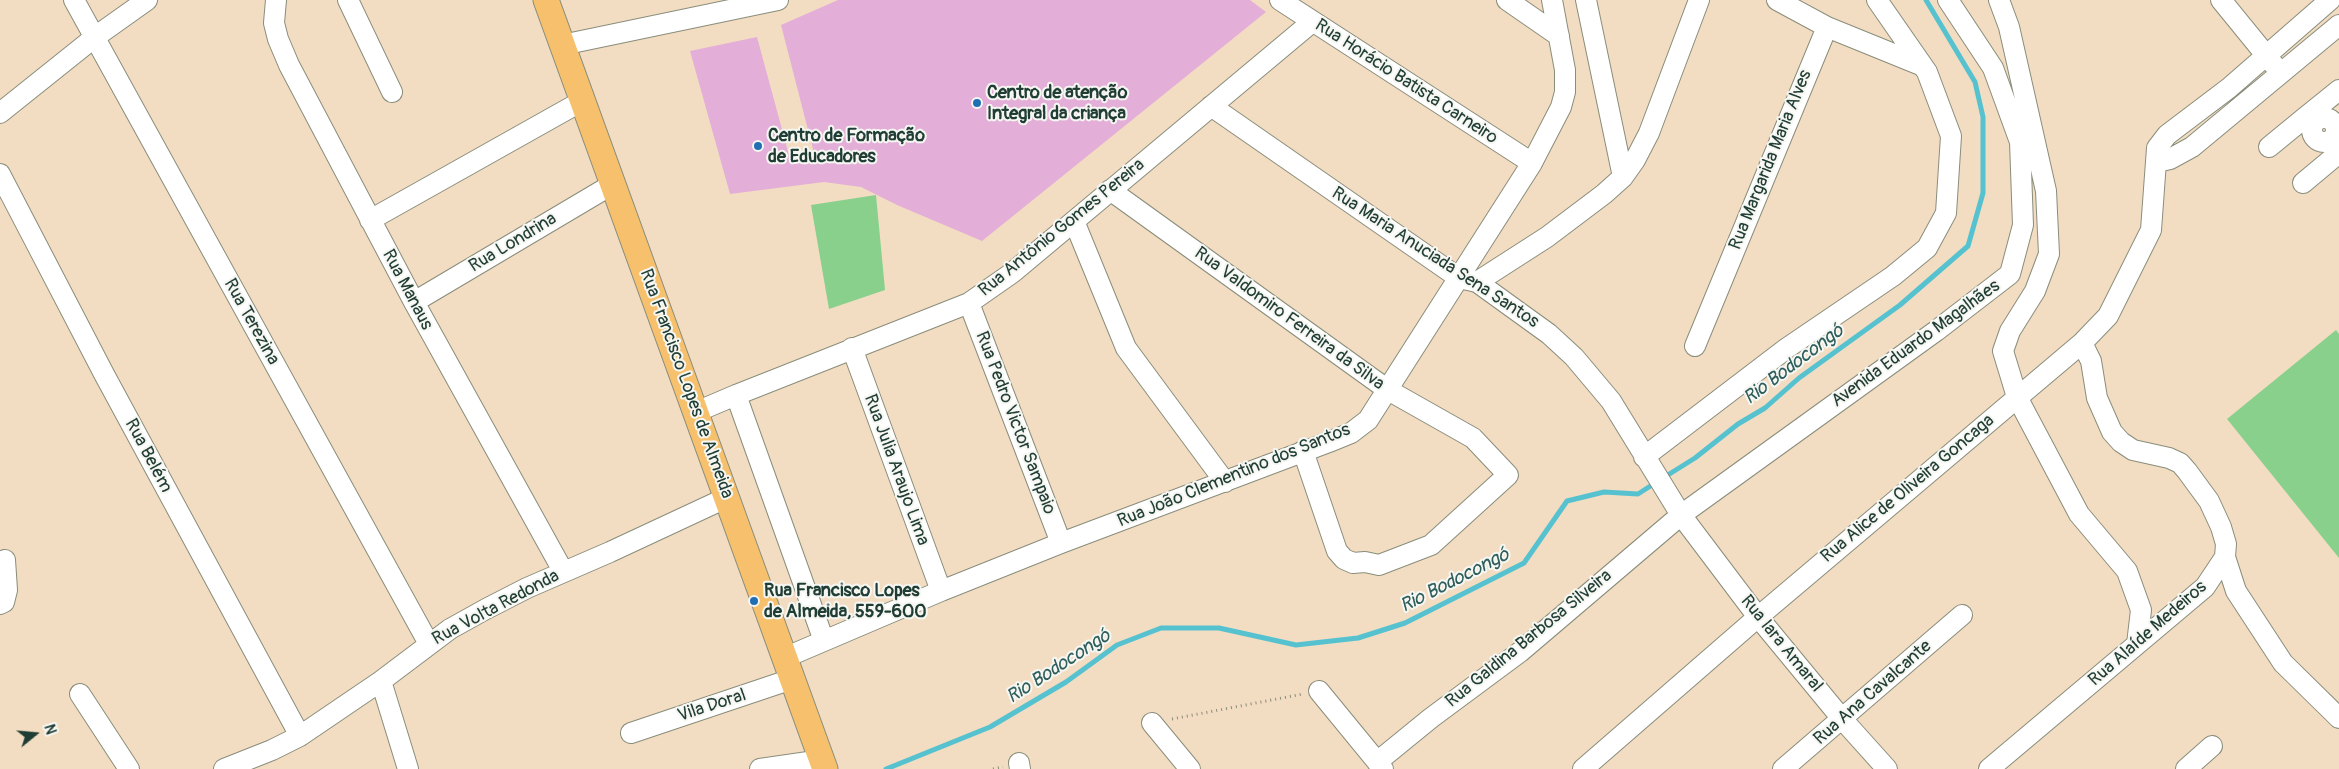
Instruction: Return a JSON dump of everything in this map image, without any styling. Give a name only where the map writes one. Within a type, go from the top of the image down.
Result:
[{"type":"main road","name":"Rua Francisco Lopes de Almeida","points":[[546,0],[728,497],[823,764]]},
{"type":"street","name":"Rua Terezina","points":[[74,0],[428,644]]},
{"type":"street","points":[[0,113],[95,37],[147,0]]},
{"type":"street","name":"Rua Manaus","points":[[276,0],[274,23],[278,39],[370,220],[563,571]]},
{"type":"street","points":[[348,0],[392,92]]},
{"type":"street","points":[[562,44],[778,0]]},
{"type":"street","name":"Rua Horácio Batista Carneiro","points":[[1280,0],[1532,163]]},
{"type":"street","points":[[1506,0],[1559,36]]},
{"type":"street","name":"Rua João Clementino dos Santos","points":[[824,641],[941,591],[1351,433],[1368,420],[1468,280],[1561,107],[1565,92],[1565,70],[1552,0]]},
{"type":"street","points":[[1586,0],[1623,177]]},
{"type":"street","points":[[1468,280],[1547,237],[1604,194],[1623,177],[1635,160],[1649,133],[1699,0]]},
{"type":"street","points":[[1777,0],[1827,28],[1923,66]]},
{"type":"street","points":[[1646,461],[1787,348],[1893,276],[1927,248],[1946,213],[1951,136],[1927,72],[1877,0]]},
{"type":"street","name":"Avenida Eduardo Magalhães","points":[[1676,507],[1936,331],[2010,274],[2023,226],[2020,142],[1993,68],[1948,0]]},
{"type":"street","points":[[1999,0],[2009,27],[2046,191],[2049,254],[2036,291],[2010,331],[2003,351],[2016,397],[2079,514],[2127,571],[2141,610],[2137,644]]},
{"type":"street","points":[[2221,0],[2282,74]]},
{"type":"street","name":"Rua Alice de Oliveira Goncaga","points":[[1583,769],[1758,617],[2082,343],[2108,316],[2151,230],[2157,148],[2167,135],[2204,107],[2330,0]]},
{"type":"street","name":"Rua Antônio Gomes Pereira","points":[[696,412],[852,348],[970,303],[1012,273],[1312,22]]},
{"type":"street","points":[[2157,162],[2170,159],[2192,147],[2339,25]]},
{"type":"street","name":"Rua Margarida Maria Alves","points":[[1695,346],[1827,28]]},
{"type":"street","points":[[2269,147],[2311,119],[2339,90]]},
{"type":"street","points":[[370,220],[582,100]]},
{"type":"street","name":"Rua Maria Anuciada Sena Santos","points":[[1211,106],[1549,334],[1574,357],[1611,401],[1646,461],[1676,507]]},
{"type":"street","points":[[2204,107],[2218,126]]},
{"type":"street","points":[[2303,183],[2337,145],[2316,140],[2311,130],[2311,119]]},
{"type":"street","name":"Rua Belém","points":[[0,174],[104,374],[300,736]]},
{"type":"street","name":"Rua Londrina","points":[[414,302],[612,184]]},
{"type":"street","name":"Rua Valdomiro Ferreira da Silva","points":[[1110,190],[1388,390],[1473,438],[1508,475],[1430,545],[1380,565],[1365,562],[1352,563],[1344,559],[1337,551],[1303,451]]},
{"type":"street","points":[[1074,222],[1126,348],[1225,482]]},
{"type":"street","name":"Rua Pedro Victor Sampaio","points":[[970,303],[1062,544]]},
{"type":"street","points":[[2082,343],[2091,361],[2098,398],[2112,432],[2121,442],[2133,450],[2169,458],[2180,463],[2187,471],[2209,501],[2221,527],[2226,544],[2225,557],[2236,591],[2283,663],[2339,718]]},
{"type":"street","name":"Rua Julia Araujo Lima","points":[[852,348],[941,591]]},
{"type":"street","points":[[736,395],[824,641]]},
{"type":"street","name":"Rua Volta Redonda","points":[[224,769],[272,750],[300,736],[381,681],[428,644],[479,613],[563,571],[610,552],[728,497]]},
{"type":"street","name":"Rua Iara Amaral","points":[[1676,507],[1758,617],[1842,720],[1887,769]]},
{"type":"street","name":"Rua Galdina Barbosa Silveira","points":[[1380,766],[1446,706],[1520,652],[1676,507]]},
{"type":"street","name":"Rua Alaíde Medeiros","points":[[1990,769],[2210,581],[2225,557]]},
{"type":"street","points":[[0,604],[4,602],[7,590],[5,560]]},
{"type":"street","points":[[2210,581],[2236,591]]},
{"type":"street","name":"Rua Ana Cavalcante","points":[[1783,769],[1962,615]]},
{"type":"street","name":"Vila Doral","points":[[631,733],[788,668],[824,641]]},
{"type":"street","points":[[381,681],[408,769]]},
{"type":"street","points":[[1319,691],[1380,766]]},
{"type":"street","points":[[80,694],[129,769]]},
{"type":"street","points":[[1152,723],[1190,769]]},
{"type":"street","points":[[2186,769],[2212,746]]},
{"type":"street","points":[[760,769],[823,764]]},
{"type":"path","points":[[1152,723],[1319,691]]},
{"type":"green space","points":[[876,195],[885,290],[829,309],[811,205]]},
{"type":"green space","points":[[2336,330],[2339,334],[2339,558],[2227,419]]},
{"type":"building","name":"Centro de atenção Integral da criança","points":[[838,0],[1250,0],[1266,12],[982,241],[897,205],[861,187],[824,182],[730,194],[690,51],[757,37],[790,159],[814,153],[781,25]]},
{"type":"waterway","name":"Rio Bodocongó","points":[[1663,478],[1695,458],[1738,424],[1765,408],[1799,378],[1900,305],[1968,246],[1983,193],[1983,117],[1975,82],[1926,0]]},
{"type":"waterway","name":"Rio Bodocongó","points":[[886,769],[990,727],[1066,682],[1117,645],[1161,628],[1219,628],[1296,645],[1358,638],[1405,623],[1524,563],[1567,501],[1604,492],[1638,494],[1655,483]]},
{"type":"place","name":"Centro de atenção Integral da criança","points":[[977,103]]},
{"type":"place","name":"Centro de Formação de Educadores","points":[[758,146]]},
{"type":"place","name":"Rua Francisco Lopes de Almeida, 559-600","points":[[754,601]]}]
